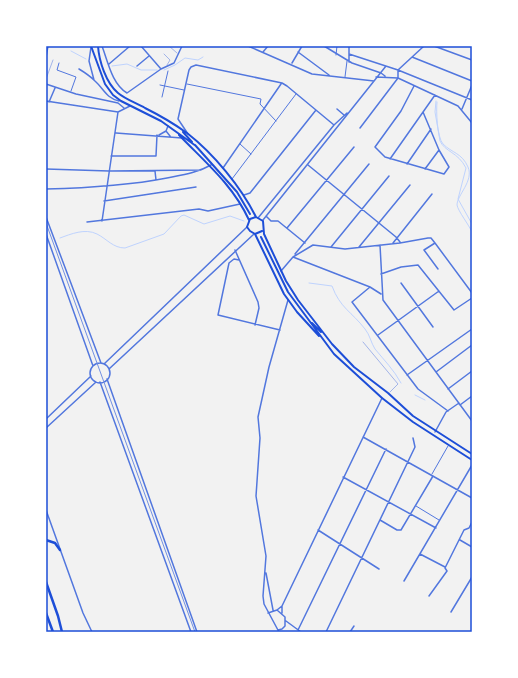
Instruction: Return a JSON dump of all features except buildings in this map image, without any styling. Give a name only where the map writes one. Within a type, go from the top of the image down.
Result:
[{"type":"highway","points":[[46,540],[55,542],[60,550]]},
{"type":"highway","points":[[46,582],[62,632]]},
{"type":"highway","points":[[46,613],[53,632]]},
{"type":"main road","points":[[91,46],[105,84],[113,95],[121,101],[168,126],[196,146]]},
{"type":"main road","points":[[98,46],[99,56],[109,82],[117,92],[172,123],[191,137],[223,168],[232,179],[244,195],[257,218],[262,221],[264,227],[262,231],[281,271],[298,300],[332,344]]},
{"type":"main road","points":[[179,128],[237,192],[250,214]]},
{"type":"main road","points":[[175,131],[211,165],[242,204],[249,221],[247,227],[255,234],[288,300],[326,344],[346,366],[382,398],[413,422],[472,460]]},
{"type":"main road","points":[[249,221],[257,218]]},
{"type":"main road","points":[[255,234],[262,231]]},
{"type":"main road","points":[[261,237],[288,292],[326,344]]},
{"type":"main road","points":[[310,321],[354,367],[385,391],[413,416],[435,432],[472,454]]},
{"type":"main road","points":[[382,398],[381,394],[385,391]]},
{"type":"main road","points":[[382,398],[388,394]]},
{"type":"street","points":[[46,57],[48,46]]},
{"type":"street","points":[[91,46],[90,61],[94,80]]},
{"type":"street","points":[[102,46],[116,83],[120,89],[127,93],[176,60],[182,46]]},
{"type":"street","points":[[109,64],[130,46]]},
{"type":"street","points":[[141,46],[161,69]]},
{"type":"street","points":[[248,46],[312,74],[374,81]]},
{"type":"street","points":[[263,52],[268,46]]},
{"type":"street","points":[[291,64],[302,46]]},
{"type":"street","points":[[324,46],[336,55],[381,73],[385,77]]},
{"type":"street","points":[[336,55],[337,46]]},
{"type":"street","points":[[345,78],[349,46]]},
{"type":"street","points":[[360,128],[398,78],[398,70],[424,46]]},
{"type":"street","points":[[434,46],[472,60]]},
{"type":"street","points":[[298,52],[331,76]]},
{"type":"street","points":[[342,58],[347,57],[349,54]]},
{"type":"street","points":[[349,54],[398,70],[472,100]]},
{"type":"street","points":[[137,66],[150,55]]},
{"type":"street","points":[[412,57],[472,81]]},
{"type":"street","points":[[59,63],[57,70],[76,77],[72,91]]},
{"type":"street","points":[[191,137],[178,120],[189,70],[193,65],[282,83],[334,125],[336,129]]},
{"type":"street","points":[[262,221],[386,66]]},
{"type":"street","points":[[79,69],[94,80],[106,95],[113,100],[121,101]]},
{"type":"street","points":[[372,70],[377,74],[377,76],[398,78],[436,95],[462,109],[472,122]]},
{"type":"street","points":[[162,97],[168,71]]},
{"type":"street","points":[[223,168],[263,107],[282,83]]},
{"type":"street","points":[[46,84],[55,88],[118,104],[124,108]]},
{"type":"street","points":[[186,84],[261,99],[260,104],[276,121]]},
{"type":"street","points":[[160,85],[184,90]]},
{"type":"street","points":[[462,109],[472,85]]},
{"type":"street","points":[[414,86],[401,111],[375,147],[385,157],[390,159],[444,174],[449,168],[439,150],[423,112]]},
{"type":"street","points":[[55,88],[47,102],[118,112],[130,106]]},
{"type":"street","points":[[232,179],[296,94]]},
{"type":"street","points":[[102,100],[106,95]]},
{"type":"street","points":[[390,159],[436,95]]},
{"type":"street","points":[[337,109],[344,115]]},
{"type":"street","points":[[244,195],[250,193],[316,110]]},
{"type":"street","points":[[102,221],[108,171],[116,133],[118,112]]},
{"type":"street","points":[[257,218],[334,125],[348,112]]},
{"type":"street","points":[[172,123],[178,120]]},
{"type":"street","points":[[334,125],[338,126]]},
{"type":"street","points":[[157,135],[166,131],[168,126]]},
{"type":"street","points":[[406,164],[430,129]]},
{"type":"street","points":[[166,131],[171,137]]},
{"type":"street","points":[[116,133],[182,138]]},
{"type":"street","points":[[111,156],[156,156],[157,135]]},
{"type":"street","points":[[239,144],[251,154]]},
{"type":"street","points":[[287,228],[354,147]]},
{"type":"street","points":[[425,169],[439,150]]},
{"type":"street","points":[[281,271],[369,164]]},
{"type":"street","points":[[46,189],[106,187],[156,180],[203,170],[211,165]]},
{"type":"street","points":[[308,165],[396,237],[400,243]]},
{"type":"street","points":[[46,169],[108,171],[203,170]]},
{"type":"street","points":[[155,171],[156,180]]},
{"type":"street","points":[[330,247],[389,176]]},
{"type":"street","points":[[359,247],[410,185]]},
{"type":"street","points":[[104,201],[196,187]]},
{"type":"street","points":[[393,244],[396,237],[432,194]]},
{"type":"street","points":[[87,222],[199,209],[208,211],[242,204]]},
{"type":"street","points":[[266,216],[271,221],[278,221],[305,242]]},
{"type":"street","points":[[46,217],[101,363]]},
{"type":"street","points":[[104,364],[247,227]]},
{"type":"street","points":[[46,234],[93,366],[91,376],[46,419]]},
{"type":"street","points":[[109,369],[235,250],[255,234]]},
{"type":"street","points":[[293,257],[313,245],[345,249],[431,238],[472,293]]},
{"type":"street","points":[[435,243],[424,250],[438,269]]},
{"type":"street","points":[[380,245],[381,294],[386,306],[472,420]]},
{"type":"street","points":[[235,250],[258,302],[259,308],[255,325]]},
{"type":"street","points":[[293,257],[370,287],[381,294]]},
{"type":"street","points":[[226,259],[229,263]]},
{"type":"street","points":[[239,260],[234,259],[229,263],[218,316],[280,330]]},
{"type":"street","points":[[381,274],[401,267],[418,265],[454,310],[472,298]]},
{"type":"street","points":[[198,275],[203,280]]},
{"type":"street","points":[[401,283],[434,327]]},
{"type":"street","points":[[370,287],[352,302],[418,389],[448,411]]},
{"type":"street","points":[[378,335],[439,291]]},
{"type":"street","points":[[279,631],[268,613],[264,604],[263,596],[266,556],[256,496],[260,438],[258,418],[269,367],[288,300]]},
{"type":"street","points":[[152,319],[156,324]]},
{"type":"street","points":[[407,375],[471,329],[472,333]]},
{"type":"street","points":[[436,372],[472,345]]},
{"type":"street","points":[[46,428],[96,382],[107,379],[110,374],[109,369],[104,364],[101,363],[93,366]]},
{"type":"street","points":[[448,389],[472,371]]},
{"type":"street","points":[[91,376],[96,382]]},
{"type":"street","points":[[107,379],[197,632]]},
{"type":"street","points":[[100,382],[191,632]]},
{"type":"street","points":[[435,432],[448,411],[472,396]]},
{"type":"street","points":[[278,610],[282,606],[382,398]]},
{"type":"street","points":[[363,436],[472,498]]},
{"type":"street","points":[[326,632],[407,460],[415,447],[413,438]]},
{"type":"street","points":[[379,519],[397,530],[401,530],[433,476],[448,445]]},
{"type":"street","points":[[298,630],[386,449]]},
{"type":"street","points":[[404,581],[472,465]]},
{"type":"street","points":[[343,477],[387,503],[436,528]]},
{"type":"street","points":[[416,506],[440,520]]},
{"type":"street","points":[[46,510],[92,632]]},
{"type":"street","points":[[429,596],[446,571],[445,568],[464,530],[469,528],[472,522]]},
{"type":"street","points":[[318,530],[379,569]]},
{"type":"street","points":[[460,540],[472,547]]},
{"type":"street","points":[[420,554],[445,568]]},
{"type":"street","points":[[266,571],[273,610]]},
{"type":"street","points":[[451,612],[472,577]]},
{"type":"street","points":[[282,606],[282,613],[286,622],[301,632]]},
{"type":"street","points":[[268,613],[273,610],[278,610],[282,613]]},
{"type":"street","points":[[279,631],[286,622]]},
{"type":"street","points":[[350,632],[354,626]]},
{"type":"lane","points":[[169,46],[178,54]]},
{"type":"lane","points":[[164,54],[170,60],[166,64],[167,66]]},
{"type":"lane","points":[[46,79],[53,60]]},
{"type":"lane","points":[[363,342],[398,384],[388,394]]},
{"type":"waterway","points":[[71,51],[86,59]]},
{"type":"waterway","points":[[164,70],[185,58],[198,60],[203,57]]},
{"type":"waterway","points":[[112,66],[127,64],[141,70],[157,70]]},
{"type":"waterway","points":[[436,101],[435,112],[440,141],[445,148],[456,155],[466,168],[458,199],[472,224]]},
{"type":"waterway","points":[[437,102],[437,124],[441,141],[446,147],[463,159],[468,167],[469,177],[457,205],[472,232]]},
{"type":"waterway","points":[[60,238],[78,232],[92,232],[101,236],[117,247],[125,248],[164,234],[181,216],[184,215],[204,224],[230,216],[244,221]]},
{"type":"waterway","points":[[309,283],[332,286],[339,300],[365,329],[375,349],[392,369],[401,383]]},
{"type":"waterway","points":[[415,395],[425,400]]},
{"type":"tram line","points":[[46,223],[195,632]]}]
